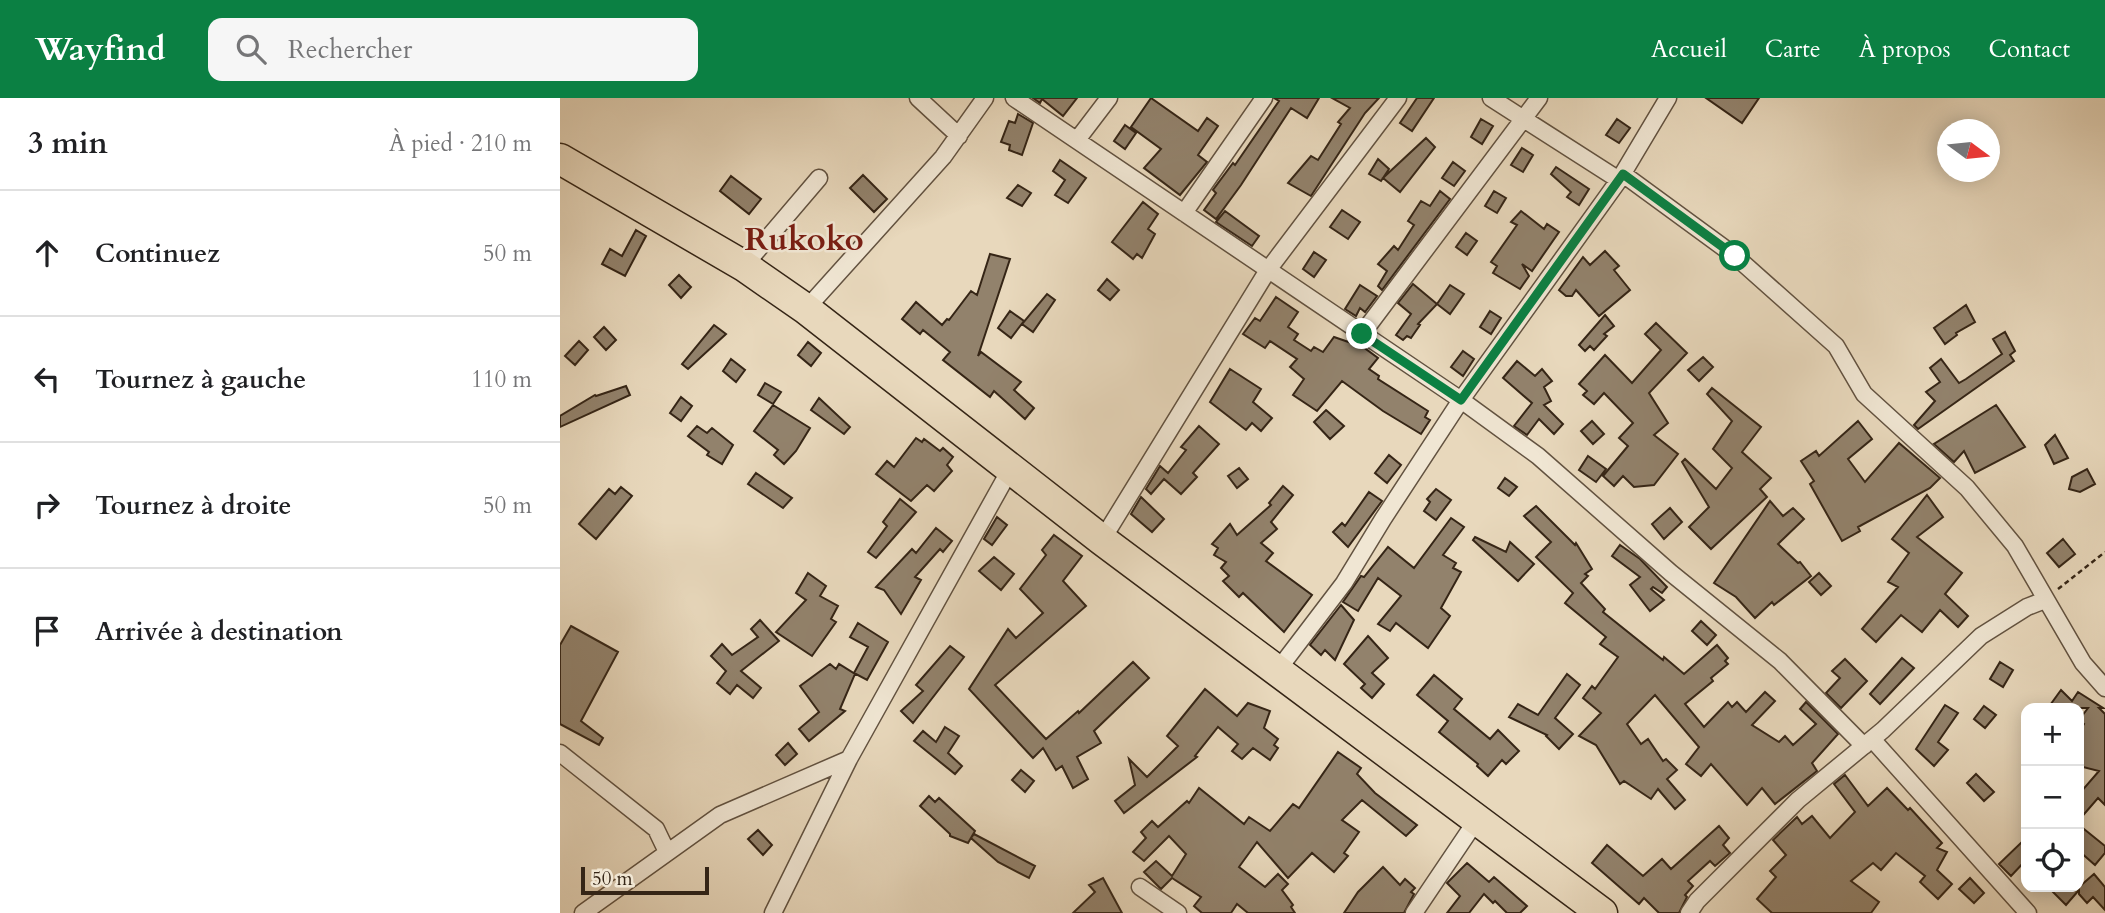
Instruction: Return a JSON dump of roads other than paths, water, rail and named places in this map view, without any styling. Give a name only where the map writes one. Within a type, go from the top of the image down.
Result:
[{"type":"highway","points":[[560,159],[744,266],[806,309],[1102,540],[1602,913]]},
{"type":"street","points":[[918,98],[959,135]]},
{"type":"street","points":[[806,309],[898,208],[959,135],[985,98]]},
{"type":"street","points":[[1014,98],[1461,400],[1538,456],[1671,573],[1780,661],[1868,742],[2028,913]]},
{"type":"street","points":[[1077,140],[1110,98]]},
{"type":"street","points":[[1184,213],[1264,98]]},
{"type":"street","points":[[1102,540],[1268,270],[1398,98]]},
{"type":"street","points":[[1491,98],[1621,177],[1735,256],[1836,346],[1864,394],[1967,488],[2015,546],[2083,663],[2105,688]]},
{"type":"street","points":[[1362,334],[1539,98]]},
{"type":"street","points":[[1277,671],[1345,583],[1382,519],[1461,400],[1621,177],[1668,98]]},
{"type":"street","points":[[744,266],[819,178]]},
{"type":"street","points":[[773,913],[849,759],[1011,468]]},
{"type":"street","points":[[1689,913],[1697,901],[1798,800],[1868,742],[1981,636],[2027,607],[2045,600]]},
{"type":"street","points":[[560,753],[656,829],[667,852]]},
{"type":"street","points":[[583,913],[720,815],[849,759]]},
{"type":"street","points":[[1414,913],[1476,821]]},
{"type":"street","points":[[1140,887],[1178,913]]},
{"type":"district","name":"Rukoko","points":[[804,238]]}]
